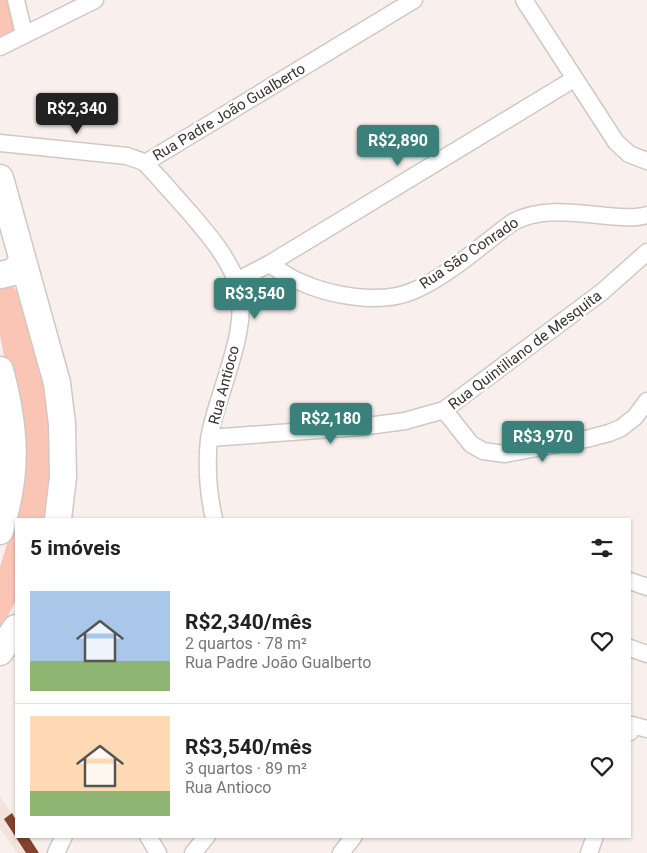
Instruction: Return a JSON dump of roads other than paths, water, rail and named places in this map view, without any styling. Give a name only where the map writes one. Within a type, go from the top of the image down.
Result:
[{"type":"main road","points":[[0,178],[58,391],[62,424],[62,468],[58,518]]},
{"type":"main road","points":[[0,275],[14,272],[22,262]]},
{"type":"main road","points":[[0,370],[8,402],[13,444],[13,476],[0,532]]},
{"type":"main road","points":[[0,652],[15,630]]},
{"type":"street","points":[[16,0],[24,34]]},
{"type":"street","points":[[0,47],[95,0]]},
{"type":"street","name":"Rua Padre João Gualberto","points":[[0,143],[127,156],[145,164],[414,0]]},
{"type":"street","points":[[524,0],[616,142],[629,154],[647,161]]},
{"type":"street","points":[[236,281],[269,264],[574,79]]},
{"type":"street","name":"Rua Antioco","points":[[145,164],[207,232],[236,281],[240,301],[236,348],[227,373],[210,438],[207,468],[209,497],[214,518]]},
{"type":"street","name":"Rua São Conrado","points":[[269,264],[297,281],[324,290],[362,298],[386,298],[411,292],[436,280],[513,222],[524,216],[553,212],[620,217],[647,215]]},
{"type":"street","name":"Rua Quintiliano de Mesquita","points":[[647,252],[602,292],[444,410],[471,444],[483,451],[505,454],[609,433],[621,428],[647,402]]},
{"type":"street","points":[[210,438],[360,427],[405,421],[444,410]]},
{"type":"street","points":[[631,580],[647,587]]},
{"type":"street","points":[[56,853],[63,838]]},
{"type":"street","points":[[149,838],[158,853]]},
{"type":"street","points":[[193,853],[205,838]]},
{"type":"street","points":[[341,853],[352,838]]},
{"type":"street","points":[[589,853],[594,838]]}]
